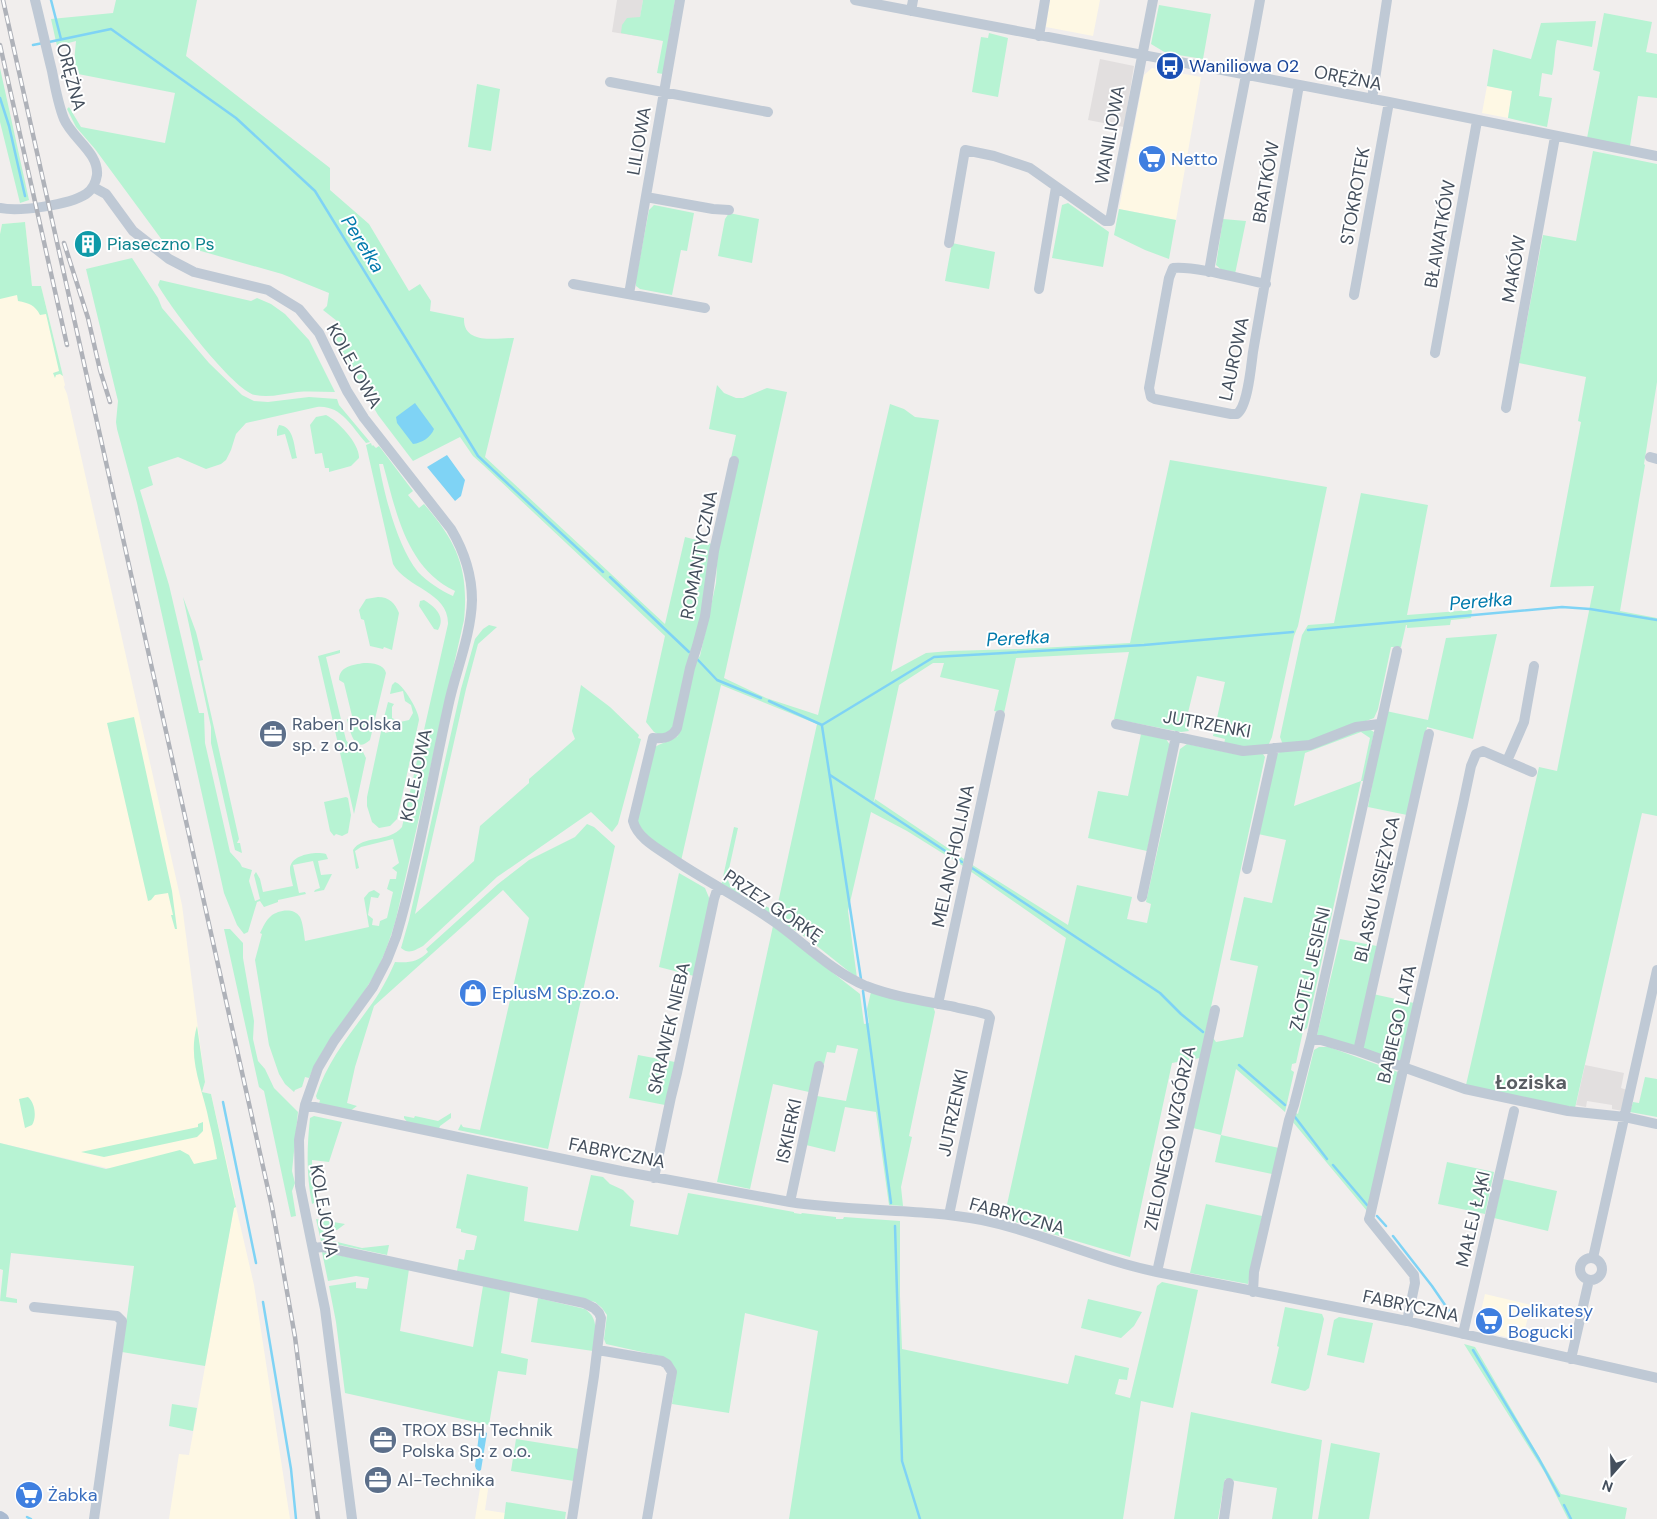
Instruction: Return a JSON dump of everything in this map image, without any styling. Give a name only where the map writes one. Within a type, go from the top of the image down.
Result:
[{"type":"street","name":"ORĘŻNA","points":[[36,0],[59,106],[64,120],[95,163],[97,176],[93,187]]},
{"type":"street","name":"LILIOWA","points":[[629,294],[680,0]]},
{"type":"street","name":"ORĘŻNA","points":[[855,0],[912,5],[1039,36],[1388,102],[1657,156]]},
{"type":"street","points":[[1039,36],[1045,0]]},
{"type":"street","name":"WANILIOWA","points":[[1056,187],[1105,221],[1110,221],[1153,0]]},
{"type":"street","points":[[1260,0],[1247,75],[1222,193],[1209,272],[1266,284]]},
{"type":"street","points":[[1372,99],[1387,0]]},
{"type":"street","name":"LILIOWA","points":[[610,82],[664,92]]},
{"type":"street","name":"BRATKÓW","points":[[1266,284],[1299,85]]},
{"type":"street","points":[[664,92],[768,112]]},
{"type":"street","name":"STOKROTEK","points":[[1354,295],[1388,102]]},
{"type":"street","name":"BŁAWATKÓW","points":[[1435,353],[1478,121]]},
{"type":"street","name":"MAKÓW","points":[[1506,408],[1555,137]]},
{"type":"street","points":[[949,243],[965,150],[994,156],[1022,165],[1044,177],[1056,187],[1039,289]]},
{"type":"street","points":[[0,208],[27,210],[68,201],[85,195],[93,187]]},
{"type":"street","name":"KOLEJOWA","points":[[93,187],[106,194],[133,231],[168,259],[194,272],[268,290],[290,303],[311,322],[319,333],[347,391],[364,418],[451,529],[464,555],[470,576],[472,603],[470,622],[448,704],[396,936],[387,960],[373,987],[327,1052],[314,1077],[305,1105],[299,1140],[300,1186],[330,1343],[352,1519]]},
{"type":"street","name":"LILIOWA","points":[[646,197],[729,210]]},
{"type":"street","name":"LAUROWA","points":[[1209,272],[1174,268],[1169,278],[1149,388],[1149,395],[1153,399],[1231,414],[1237,414],[1241,411],[1244,406],[1266,284]]},
{"type":"street","points":[[573,284],[705,308]]},
{"type":"street","name":"ROMANTYCZNA","points":[[652,738],[662,739],[672,735],[678,728],[690,668],[705,616],[714,551],[734,461]]},
{"type":"street","name":"ZŁOTEJ JESIENI","points":[[1253,1292],[1254,1272],[1263,1229],[1289,1120],[1311,1040],[1397,651]]},
{"type":"street","points":[[1507,761],[1524,722],[1534,666]]},
{"type":"street","name":"MELANCHOLIJNA","points":[[938,1004],[1000,716]]},
{"type":"street","name":"JUTRZENKI","points":[[1116,724],[1243,751],[1310,745],[1356,727],[1380,724]]},
{"type":"street","name":"BLASKU KSIĘŻYCA","points":[[1358,1051],[1429,734]]},
{"type":"street","points":[[1142,897],[1176,736]]},
{"type":"street","name":"PRZEZ GÓRKĘ","points":[[652,738],[633,821],[640,835],[702,878],[776,922],[826,962],[858,983],[882,992],[984,1013],[990,1018]]},
{"type":"street","points":[[1247,869],[1274,748]]},
{"type":"street","name":"BABIEGO LATA","points":[[1407,1321],[1415,1283],[1414,1275],[1370,1219],[1471,766],[1474,757],[1479,752],[1489,753],[1532,772]]},
{"type":"street","name":"SKRAWEK NIEBA","points":[[654,1178],[718,887]]},
{"type":"street","points":[[1593,1258],[1657,970]]},
{"type":"street","name":"ZIELONEGO WZGÓRZA","points":[[1157,1272],[1215,1010]]},
{"type":"street","name":"JUTRZENKI","points":[[949,1215],[962,1144],[990,1018]]},
{"type":"street","points":[[1311,1040],[1321,1040],[1358,1051],[1469,1090],[1568,1111],[1625,1117],[1657,1124]]},
{"type":"street","name":"ISKIERKI","points":[[790,1202],[819,1066]]},
{"type":"street","name":"FABRYCZNA","points":[[305,1105],[654,1178],[790,1202],[824,1207],[949,1215],[1002,1224],[1122,1264],[1253,1292],[1407,1321],[1657,1378]]},
{"type":"street","name":"MAŁEJ ŁĄKI","points":[[1463,1334],[1514,1111]]},
{"type":"street","points":[[313,1248],[322,1247],[584,1303],[599,1313],[601,1318],[598,1350],[572,1519]]},
{"type":"street","points":[[1593,1258],[1601,1264],[1602,1271],[1596,1279],[1588,1280],[1581,1275],[1580,1265],[1584,1260],[1593,1258]]},
{"type":"street","points":[[1572,1359],[1588,1280]]},
{"type":"street","points":[[34,1307],[117,1316],[122,1322],[94,1519]]},
{"type":"street","points":[[598,1350],[662,1361],[667,1364],[672,1372],[647,1519]]},
{"type":"street","points":[[1224,1519],[1229,1483]]},
{"type":"shaded area","points":[[617,0],[643,0],[637,36],[612,32]]},
{"type":"shaded area","points":[[1050,0],[1100,0],[1093,36],[1046,27]]},
{"type":"shaded area","points":[[1100,59],[1134,66],[1124,127],[1088,120]]},
{"type":"shaded area","points":[[1152,68],[1201,77],[1176,220],[1119,209],[1144,75]]},
{"type":"shaded area","points":[[1487,86],[1512,91],[1508,118],[1482,113]]},
{"type":"shaded area","points":[[25,222],[32,286],[41,286],[65,385],[182,905],[205,1082],[202,1092],[211,1094],[235,1198],[0,1143],[0,234],[2,224]]},
{"type":"shaded area","points":[[1585,1065],[1624,1073],[1621,1088],[1627,1090],[1623,1111],[1612,1109],[1612,1105],[1587,1101],[1586,1107],[1576,1105]]},
{"type":"shaded area","points":[[234,1207],[236,1207],[254,1285],[290,1519],[169,1519],[179,1454],[189,1455]]},
{"type":"shaded area","points":[[1485,1294],[1531,1305],[1522,1341],[1489,1333],[1490,1327],[1478,1324]]},
{"type":"shaded area","points":[[481,1482],[489,1483],[485,1510],[505,1513],[504,1519],[475,1519]]},
{"type":"green space","points":[[116,0],[197,0],[186,56],[330,168],[330,190],[369,224],[409,291],[420,284],[431,301],[430,311],[464,318],[465,327],[469,333],[475,336],[490,339],[514,338],[485,457],[665,624],[685,537],[712,544],[698,635],[671,734],[661,736],[654,732],[646,722],[665,636],[473,456],[460,437],[413,461],[378,415],[333,338],[337,321],[323,310],[327,306],[329,293],[282,274],[162,240],[95,149],[76,127],[67,109],[69,107],[81,127],[165,143],[175,93],[73,73],[76,41],[57,46],[51,19],[113,13]]},
{"type":"green space","points":[[643,0],[675,0],[663,74],[657,73],[663,41],[621,33],[622,25],[627,18],[640,17]]},
{"type":"green space","points":[[1159,5],[1211,14],[1203,59],[1166,53],[1151,44]]},
{"type":"green space","points":[[1604,13],[1652,22],[1646,52],[1657,54],[1657,98],[1638,96],[1630,146],[1587,138],[1600,72],[1593,70]]},
{"type":"green space","points":[[1596,21],[1592,47],[1557,40],[1552,75],[1542,73],[1539,96],[1552,98],[1547,127],[1508,118],[1512,91],[1487,86],[1493,49],[1531,59],[1541,23]]},
{"type":"green space","points":[[989,33],[1008,38],[998,97],[972,92],[981,37],[988,38]]},
{"type":"green space","points":[[0,68],[29,200],[20,203],[0,122]]},
{"type":"green space","points":[[477,84],[500,89],[491,151],[468,147]]},
{"type":"green space","points":[[1593,151],[1657,164],[1657,382],[1620,611],[1657,618],[1657,816],[1642,813],[1575,1108],[1466,1085],[1539,767],[1557,771],[1594,586],[1550,587],[1581,422],[1578,421],[1586,377],[1519,363],[1543,235],[1576,241]]},
{"type":"green space","points":[[1068,203],[1109,232],[1103,267],[1052,258],[1062,205]]},
{"type":"green space","points":[[654,205],[694,213],[687,251],[681,250],[672,295],[640,289],[636,286],[649,210]]},
{"type":"green space","points":[[1119,209],[1176,220],[1169,259],[1114,235]]},
{"type":"green space","points":[[729,213],[759,219],[752,263],[718,256],[725,219]]},
{"type":"green space","points":[[1223,219],[1246,221],[1235,274],[1224,272],[1216,265]]},
{"type":"green space","points":[[25,222],[32,286],[41,286],[63,376],[60,374],[56,375],[55,378],[53,373],[59,371],[46,314],[40,315],[31,305],[18,301],[17,295],[0,299],[0,234],[2,224]]},
{"type":"green space","points":[[952,243],[995,252],[989,289],[945,281]]},
{"type":"green space","points":[[132,258],[158,298],[162,308],[209,363],[242,395],[254,401],[268,402],[309,397],[337,399],[339,405],[370,442],[366,443],[345,418],[333,409],[317,407],[246,423],[236,434],[226,460],[221,464],[206,469],[178,457],[148,467],[153,485],[140,490],[169,585],[199,713],[204,713],[205,743],[230,852],[242,867],[252,870],[249,881],[255,901],[260,899],[254,875],[256,872],[263,892],[293,886],[290,872],[291,865],[304,855],[326,854],[328,859],[318,861],[321,875],[332,874],[324,890],[314,892],[320,888],[313,861],[293,865],[299,893],[305,892],[306,894],[278,900],[278,902],[264,907],[260,901],[257,902],[248,932],[244,934],[237,925],[224,893],[137,503],[117,429],[118,401],[86,269]]},
{"type":"green space","points":[[160,280],[251,301],[257,298],[271,304],[285,314],[309,340],[335,392],[297,392],[266,396],[255,395],[245,390],[218,364],[188,328],[164,296],[158,285]]},
{"type":"green space","points":[[717,385],[724,393],[736,398],[743,398],[767,388],[787,392],[724,678],[766,698],[818,715],[890,404],[904,409],[915,417],[939,420],[891,672],[926,653],[1130,643],[1170,460],[1327,487],[1298,626],[1294,636],[1272,737],[1268,746],[1240,748],[1224,744],[1225,739],[1213,736],[1225,682],[1197,676],[1185,725],[1189,731],[1181,732],[1114,719],[1129,652],[1016,658],[1004,713],[994,711],[999,690],[940,677],[944,663],[933,663],[899,685],[873,805],[875,799],[964,859],[963,866],[907,831],[871,812],[848,911],[857,978],[807,938],[744,899],[747,895],[776,912],[817,724],[721,685],[681,861],[652,841],[637,823],[654,748],[678,736],[693,663],[700,656],[716,583],[718,547],[736,435],[709,429]]},
{"type":"green space","points":[[326,415],[336,422],[352,440],[356,446],[359,458],[351,466],[329,472],[329,468],[325,468],[322,453],[315,454],[310,425],[316,417]]},
{"type":"green space","points":[[279,425],[288,429],[294,443],[297,458],[292,459],[285,434],[277,436]]},
{"type":"green space","points":[[371,443],[376,448],[379,446],[413,491],[408,495],[419,508],[424,504],[445,531],[458,557],[462,571],[465,602],[464,620],[396,919],[387,946],[372,979],[328,1042],[309,1078],[305,1077],[302,1087],[294,1092],[285,1084],[279,1074],[269,1045],[255,960],[262,934],[260,933],[271,916],[278,912],[286,911],[294,912],[300,917],[305,941],[369,927],[364,898],[369,892],[374,890],[380,894],[378,898],[371,897],[368,915],[373,919],[372,925],[379,926],[380,921],[387,918],[393,892],[387,889],[390,879],[396,879],[397,872],[392,868],[399,863],[393,839],[361,847],[355,851],[359,868],[356,869],[353,850],[363,842],[390,835],[402,827],[448,624],[442,604],[407,579],[393,564],[366,445]],"holes":[[[379,464],[383,464],[399,519],[414,553],[438,581],[455,591],[453,596],[418,572],[404,549],[384,490]]]},
{"type":"green space","points":[[1361,493],[1428,505],[1407,615],[1472,610],[1471,618],[1451,620],[1450,625],[1407,628],[1406,625],[1401,647],[1391,647],[1378,709],[1374,718],[1308,743],[1283,745],[1280,737],[1302,635],[1308,625],[1334,623]]},
{"type":"green space","points":[[183,597],[196,632],[203,660],[199,661],[239,839],[237,843],[240,843],[242,853],[235,850],[211,743],[211,727]]},
{"type":"green space","points":[[378,597],[391,601],[399,613],[392,650],[384,647],[383,649],[370,646],[364,620],[361,619],[359,610],[366,599]]},
{"type":"green space","points":[[424,600],[440,616],[441,620],[438,630],[434,629],[419,606],[420,601]]},
{"type":"green space","points":[[489,625],[497,627],[478,644],[415,914],[474,861],[480,826],[529,783],[529,779],[575,739],[572,731],[581,685],[610,707],[641,739],[618,824],[612,832],[591,812],[497,877],[423,946],[407,951],[401,948],[461,689],[475,639]]},
{"type":"green space","points":[[1497,634],[1473,739],[1427,727],[1407,815],[1368,807],[1386,711],[1428,720],[1446,638]]},
{"type":"green space","points":[[340,650],[340,653],[326,657],[346,740],[351,747],[363,752],[366,758],[354,814],[318,656]]},
{"type":"green space","points":[[364,663],[381,666],[386,673],[370,740],[360,745],[356,743],[350,729],[347,719],[353,720],[344,683],[339,680],[344,669]]},
{"type":"green space","points":[[395,682],[410,698],[419,720],[397,819],[390,826],[379,828],[372,822],[367,806],[367,797],[382,727],[385,733],[393,731],[391,723],[382,725],[388,702],[394,704],[392,707],[392,718],[400,722],[409,720],[413,713],[411,705],[405,701],[403,691],[390,694],[392,685]]},
{"type":"green space","points":[[134,717],[172,891],[177,929],[175,929],[171,915],[173,915],[168,893],[155,895],[148,901],[107,723]]},
{"type":"green space","points":[[1360,728],[1369,729],[1374,732],[1364,781],[1361,781],[1307,1028],[1303,1031],[1296,1063],[1292,1064],[1291,1070],[1294,1072],[1285,1112],[1236,1069],[1221,1135],[1193,1128],[1213,1038],[1216,1042],[1243,1037],[1258,966],[1230,960],[1244,897],[1272,903],[1286,840],[1258,834],[1276,755],[1280,752]],"holes":[[[1361,732],[1370,738],[1361,781],[1294,806],[1305,753]]]},
{"type":"green space","points":[[1141,734],[1166,739],[1170,745],[1147,851],[1088,838],[1098,791],[1128,796]]},
{"type":"green space","points":[[1187,744],[1240,755],[1263,754],[1265,757],[1200,1058],[1172,1063],[1130,1257],[1004,1218],[1066,938],[970,871],[971,864],[1068,925],[1077,885],[1132,897],[1127,919],[1147,923],[1151,904],[1146,902],[1180,749]]},
{"type":"green space","points":[[348,798],[351,815],[348,833],[342,836],[336,834],[334,836],[330,831],[324,802]]},
{"type":"green space","points":[[587,824],[594,827],[615,846],[548,1149],[458,1130],[461,1124],[463,1127],[480,1130],[529,918],[503,890],[374,1006],[355,1067],[347,1103],[357,1106],[350,1111],[319,1104],[320,1100],[316,1096],[326,1072],[339,1050],[380,992],[395,962],[413,961],[421,958],[428,952],[426,949],[498,884],[529,860],[575,837]]},
{"type":"green space","points":[[734,827],[738,828],[727,878],[730,885],[742,892],[738,896],[721,886]]},
{"type":"green space","points":[[679,873],[705,888],[710,900],[694,976],[659,967]]},
{"type":"green space","points":[[773,926],[860,994],[864,1024],[869,1023],[867,1009],[871,992],[933,1006],[935,1012],[909,1136],[912,1137],[901,1187],[903,1206],[889,1205],[876,1112],[845,1107],[835,1152],[806,1145],[817,1096],[846,1101],[858,1049],[837,1045],[835,1053],[827,1052],[824,1064],[816,1063],[809,1092],[773,1084],[750,1189],[717,1182]]},
{"type":"green space","points":[[224,929],[230,929],[243,943],[243,958],[254,1021],[253,1039],[258,1061],[265,1069],[274,1088],[298,1112],[292,1171],[295,1183],[292,1191],[296,1216],[291,1217],[264,1091],[259,1087]]},
{"type":"green space","points":[[1340,939],[1377,946],[1355,1046],[1317,1035]]},
{"type":"green space","points":[[1373,994],[1414,1003],[1401,1062],[1361,1048]]},
{"type":"green space","points":[[197,1026],[205,1082],[202,1092],[211,1094],[236,1207],[234,1208],[205,1366],[122,1352],[134,1266],[11,1253],[6,1297],[17,1299],[17,1303],[0,1301],[3,1270],[0,1269],[0,1143],[106,1169],[180,1150],[189,1155],[194,1164],[217,1159],[195,1063],[194,1039]]},
{"type":"green space","points":[[1319,1047],[1329,1047],[1398,1072],[1367,1211],[1292,1121],[1296,1113],[1298,1114],[1314,1050]]},
{"type":"green space","points":[[638,1055],[675,1062],[665,1105],[629,1098]]},
{"type":"green space","points":[[1645,1077],[1657,1079],[1657,1117],[1630,1112],[1633,1102],[1639,1103]]},
{"type":"green space","points":[[28,1097],[34,1106],[35,1114],[32,1125],[25,1128],[19,1099]]},
{"type":"green space","points":[[451,1113],[451,1118],[440,1126],[439,1129],[408,1123],[404,1118],[404,1116],[414,1118],[415,1116],[438,1121]]},
{"type":"green space","points":[[314,1116],[342,1122],[329,1162],[312,1160],[314,1203],[312,1204],[308,1171],[308,1150],[310,1118]]},
{"type":"green space","points":[[203,1122],[203,1131],[197,1137],[104,1157],[81,1152],[198,1127],[198,1124]]},
{"type":"green space","points":[[1221,1135],[1279,1148],[1272,1174],[1215,1162]]},
{"type":"green space","points":[[1447,1162],[1494,1172],[1485,1214],[1438,1204]]},
{"type":"green space","points":[[467,1174],[528,1187],[524,1221],[578,1231],[591,1175],[603,1177],[610,1184],[623,1190],[634,1201],[630,1226],[678,1235],[688,1193],[794,1213],[836,1217],[836,1219],[843,1219],[844,1217],[900,1221],[902,1349],[1068,1384],[1075,1355],[1129,1368],[1127,1380],[1119,1379],[1115,1394],[1130,1398],[1157,1286],[1162,1282],[1198,1290],[1173,1408],[1141,1401],[1123,1519],[789,1519],[818,1331],[745,1313],[729,1413],[672,1404],[676,1374],[660,1356],[606,1344],[604,1339],[607,1315],[595,1302],[457,1271],[459,1259],[464,1260],[466,1250],[474,1250],[477,1236],[461,1232],[461,1229],[456,1228]]},
{"type":"green space","points":[[1503,1179],[1557,1191],[1548,1231],[1494,1218]]},
{"type":"green space","points":[[1206,1204],[1262,1216],[1248,1284],[1190,1273]]},
{"type":"green space","points":[[316,1219],[345,1224],[337,1230],[324,1230],[322,1235],[325,1239],[362,1248],[389,1245],[387,1255],[321,1241]]},
{"type":"green space","points":[[322,1252],[409,1269],[400,1331],[473,1347],[483,1286],[510,1292],[501,1353],[528,1359],[526,1375],[498,1371],[489,1425],[345,1393],[336,1322],[329,1286],[356,1282],[356,1288],[367,1289],[369,1278],[356,1276],[328,1281]]},
{"type":"green space","points":[[538,1298],[585,1309],[590,1313],[595,1322],[593,1351],[531,1342]]},
{"type":"green space","points":[[1088,1299],[1142,1312],[1134,1326],[1121,1338],[1081,1328]]},
{"type":"green space","points":[[1285,1307],[1322,1314],[1324,1319],[1309,1388],[1305,1391],[1271,1383]]},
{"type":"green space","points":[[1339,1317],[1373,1323],[1364,1363],[1327,1355],[1334,1320]]},
{"type":"green space","points":[[1464,1344],[1475,1347],[1561,1494],[1627,1508],[1625,1519],[1568,1519],[1545,1473]]},
{"type":"green space","points":[[172,1404],[197,1408],[193,1431],[169,1426]]},
{"type":"green space","points":[[1191,1412],[1322,1440],[1312,1519],[1272,1519],[1277,1488],[1225,1479],[1218,1519],[1174,1519]]},
{"type":"green space","points":[[516,1439],[579,1449],[574,1481],[511,1471]]},
{"type":"green space","points":[[1331,1443],[1380,1453],[1369,1519],[1318,1519]]},
{"type":"green space","points":[[506,1502],[566,1512],[565,1519],[504,1519]]},
{"type":"water","points":[[415,403],[434,429],[426,439],[413,444],[397,423],[396,417]]},
{"type":"water","points":[[447,455],[465,480],[461,496],[455,501],[427,467]]},
{"type":"water","points":[[481,1430],[487,1433],[481,1470],[479,1471],[475,1466]]},
{"type":"waterway","points":[[51,0],[61,39]]},
{"type":"waterway","name":"Perełka","points":[[49,42],[111,29],[236,118],[315,191],[478,456],[603,572]]},
{"type":"waterway","name":"Perełka","points":[[33,45],[43,43]]},
{"type":"waterway","points":[[0,98],[9,126],[25,196]]},
{"type":"waterway","name":"Perełka","points":[[610,577],[689,652]]},
{"type":"waterway","name":"Perełka","points":[[1308,630],[1562,607],[1590,609],[1657,620]]},
{"type":"waterway","name":"Perełka","points":[[769,701],[822,725],[934,657],[1144,645],[1293,632]]},
{"type":"waterway","name":"Perełka","points":[[698,660],[717,680],[761,698]]},
{"type":"waterway","points":[[822,726],[861,979]]},
{"type":"waterway","points":[[830,775],[962,862]]},
{"type":"waterway","points":[[972,868],[1160,993],[1203,1032]]},
{"type":"waterway","points":[[863,991],[891,1203]]},
{"type":"waterway","points":[[1239,1065],[1285,1105]]},
{"type":"waterway","points":[[223,1102],[256,1263]]},
{"type":"waterway","points":[[1295,1117],[1327,1159]]},
{"type":"waterway","points":[[1333,1165],[1367,1205]]},
{"type":"waterway","points":[[1377,1216],[1386,1226]]},
{"type":"waterway","points":[[895,1226],[902,1461],[920,1519]]},
{"type":"waterway","points":[[1393,1236],[1432,1286],[1456,1321]]},
{"type":"waterway","points":[[263,1302],[291,1469],[296,1519]]},
{"type":"waterway","points":[[1473,1350],[1539,1459],[1559,1496]]},
{"type":"waterway","points":[[1564,1505],[1571,1519]]},
{"type":"waterway","points":[[27,1517],[31,1519]]},
{"type":"railway","points":[[3,0],[272,1207],[295,1337],[318,1519]]},
{"type":"railway","points":[[0,45],[67,345]]},
{"type":"railway","points":[[64,243],[88,318],[100,370],[110,402]]},
{"type":"place","name":"Waniliowa 02","points":[[1170,66]]},
{"type":"place","name":"Netto","points":[[1152,159]]},
{"type":"place","name":"Piaseczno Ps","points":[[88,244]]},
{"type":"place","name":"Raben Polska sp. z o.o.","points":[[273,734]]},
{"type":"place","name":"EplusM Sp.zo.o.","points":[[473,993]]},
{"type":"place","name":"Delikatesy Bogucki","points":[[1489,1321]]},
{"type":"place","name":"TROX BSH Technik Polska Sp. z o.o.","points":[[383,1440]]},
{"type":"place","name":"Al-Technika","points":[[378,1480]]},
{"type":"place","name":"Żabka","points":[[29,1495]]},
{"type":"district","name":"Łoziska","points":[[1531,1082]]}]
